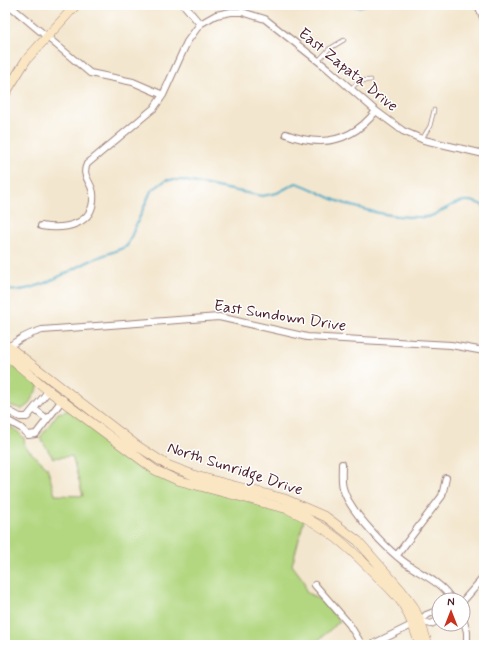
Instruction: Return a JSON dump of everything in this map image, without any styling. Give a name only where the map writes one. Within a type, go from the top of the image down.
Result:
[{"type":"street","points":[[9,5],[90,73],[133,82],[163,95]]},
{"type":"street","points":[[5,94],[26,60],[76,5]]},
{"type":"street","points":[[184,5],[200,24]]},
{"type":"street","points":[[478,5],[484,20]]},
{"type":"street","name":"East Zapata Drive","points":[[41,226],[65,228],[73,226],[84,218],[89,212],[92,204],[93,192],[84,170],[87,164],[151,111],[163,95],[187,42],[200,24],[216,15],[231,12],[251,14],[265,18],[376,111],[403,131],[422,139],[484,154]]},
{"type":"street","points":[[286,134],[299,139],[317,141],[345,137],[360,129],[376,111]]},
{"type":"street","name":"East Sundown Drive","points":[[6,349],[30,333],[42,330],[220,317],[307,337],[451,345],[484,351]]},
{"type":"street","name":"North Sunridge Drive","points":[[6,349],[55,382],[136,445],[167,465],[196,476],[285,499],[326,517],[358,541],[413,606],[420,645]]},
{"type":"street","name":"North Sunridge Drive","points":[[6,349],[49,391],[156,470],[192,484],[288,509],[323,527],[352,550],[402,602],[428,645]]},
{"type":"street","points":[[5,409],[23,417],[27,417],[55,382]]},
{"type":"street","points":[[5,419],[18,426],[28,435],[32,435],[39,431],[68,393]]},
{"type":"street","points":[[34,409],[47,419]]},
{"type":"street","points":[[18,426],[23,417]]},
{"type":"street","points":[[342,464],[343,487],[353,509],[364,523],[397,555],[409,565],[441,586],[446,592]]},
{"type":"street","points":[[397,555],[442,496],[446,478]]},
{"type":"street","points":[[471,592],[484,577]]},
{"type":"street","points":[[315,585],[349,624],[362,645]]},
{"type":"street","points":[[371,645],[416,623],[431,613]]},
{"type":"street","points":[[416,623],[431,624]]},
{"type":"street","points":[[467,632],[467,645]]},
{"type":"lane","points":[[318,61],[329,49],[344,40]]},
{"type":"lane","points":[[351,89],[359,80],[371,80]]},
{"type":"lane","points":[[422,139],[430,126],[434,110]]},
{"type":"green space","points":[[5,360],[39,386],[28,405],[22,409],[5,404]]},
{"type":"green space","points":[[69,408],[139,464],[160,476],[280,510],[304,520],[292,565],[304,581],[306,592],[320,600],[340,621],[313,645],[5,645],[5,424],[16,430],[24,438],[25,447],[47,467],[55,495],[83,496],[72,456],[53,458],[40,438],[58,413],[67,411]]},
{"type":"waterway","points":[[351,5],[358,7],[365,5]]},
{"type":"waterway","points":[[471,5],[484,7]]},
{"type":"waterway","points":[[5,290],[27,289],[38,286],[95,259],[127,246],[151,191],[166,180],[181,180],[262,196],[277,193],[296,183],[335,200],[354,206],[375,212],[406,217],[429,217],[462,201],[476,202],[484,206]]}]
